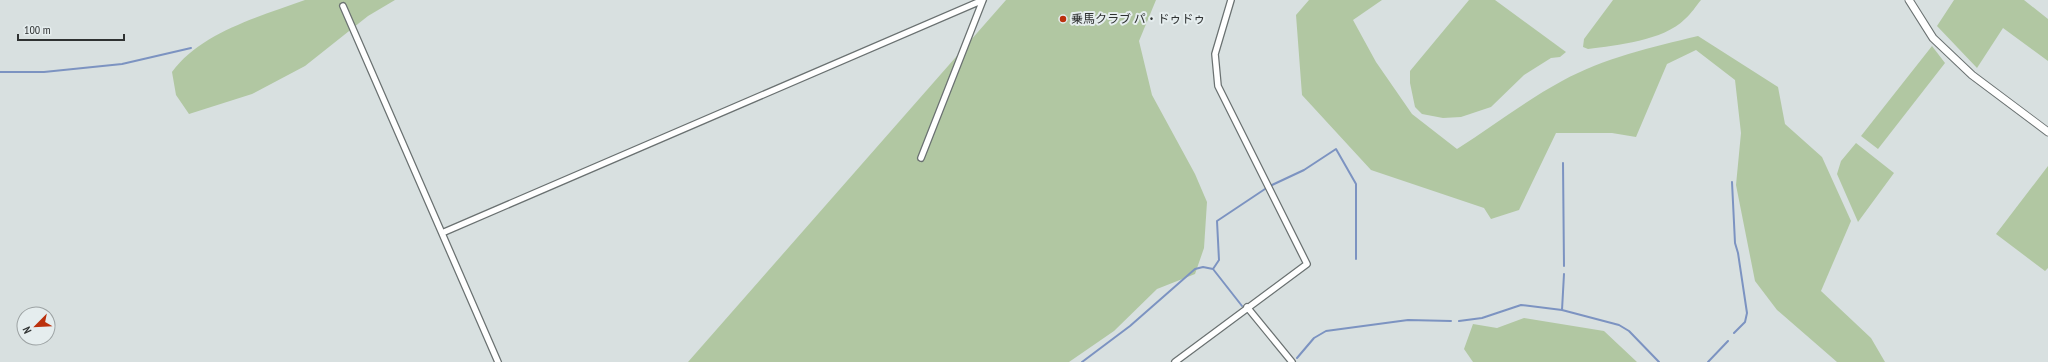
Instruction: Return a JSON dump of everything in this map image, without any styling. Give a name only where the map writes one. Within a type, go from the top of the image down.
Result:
[{"type":"street","points":[[442,233],[983,0],[921,158]]},
{"type":"street","points":[[1175,362],[1247,307],[1307,264],[1218,86],[1215,54],[1231,0]]},
{"type":"street","points":[[1909,0],[1933,38],[1972,76],[2048,132]]},
{"type":"street","points":[[343,6],[498,362]]},
{"type":"street","points":[[1247,307],[1292,362]]},
{"type":"green space","points":[[305,0],[395,0],[368,16],[305,66],[252,94],[189,114],[176,95],[172,72],[184,58],[199,46],[233,27]]},
{"type":"green space","points":[[1006,0],[1156,0],[1139,41],[1152,95],[1195,174],[1207,202],[1204,248],[1195,274],[1157,289],[1114,331],[1069,362],[688,362]]},
{"type":"green space","points":[[1309,0],[1382,0],[1353,20],[1376,62],[1412,114],[1457,149],[1535,97],[1578,73],[1628,54],[1698,36],[1778,87],[1785,124],[1822,157],[1851,221],[1821,291],[1871,338],[1885,362],[1837,362],[1777,310],[1755,281],[1736,185],[1741,133],[1735,80],[1696,50],[1667,64],[1636,137],[1612,133],[1556,133],[1519,210],[1491,219],[1484,208],[1371,170],[1302,95],[1296,15]]},
{"type":"green space","points":[[1469,0],[1495,0],[1566,52],[1560,57],[1551,58],[1524,75],[1491,107],[1461,117],[1443,118],[1422,114],[1415,107],[1410,83],[1410,71]]},
{"type":"green space","points":[[1613,0],[1701,0],[1685,19],[1665,32],[1626,44],[1588,49],[1583,47],[1584,39]]},
{"type":"green space","points":[[1954,0],[2024,0],[2048,19],[2048,61],[2003,28],[1977,68],[1937,26]]},
{"type":"green space","points":[[1932,46],[1945,63],[1878,149],[1861,136]]},
{"type":"green space","points":[[1856,143],[1894,173],[1858,222],[1837,174],[1841,161]]},
{"type":"green space","points":[[2048,166],[2048,268],[2045,271],[1996,234]]},
{"type":"green space","points":[[1524,318],[1604,331],[1637,362],[1473,362],[1464,349],[1473,324],[1497,328]]},
{"type":"waterway","points":[[0,72],[44,72],[122,64],[191,48]]},
{"type":"waterway","points":[[1272,185],[1304,170],[1336,149],[1356,184],[1356,259]]},
{"type":"waterway","points":[[1563,163],[1564,266]]},
{"type":"waterway","points":[[1732,182],[1735,243],[1738,253],[1747,313],[1745,322],[1734,333]]},
{"type":"waterway","points":[[1082,362],[1130,326],[1195,269],[1203,267],[1213,269],[1219,260],[1217,221],[1265,189]]},
{"type":"waterway","points":[[1213,269],[1242,306]]},
{"type":"waterway","points":[[1564,274],[1562,310],[1619,325],[1629,331],[1659,362]]},
{"type":"waterway","points":[[1459,321],[1482,318],[1521,305],[1562,310]]},
{"type":"waterway","points":[[1297,358],[1314,338],[1326,331],[1408,320],[1451,321]]},
{"type":"waterway","points":[[1708,362],[1728,341]]},
{"type":"place","name":"乗馬クラブ パ・ドゥドゥ","points":[[1063,19]]}]
